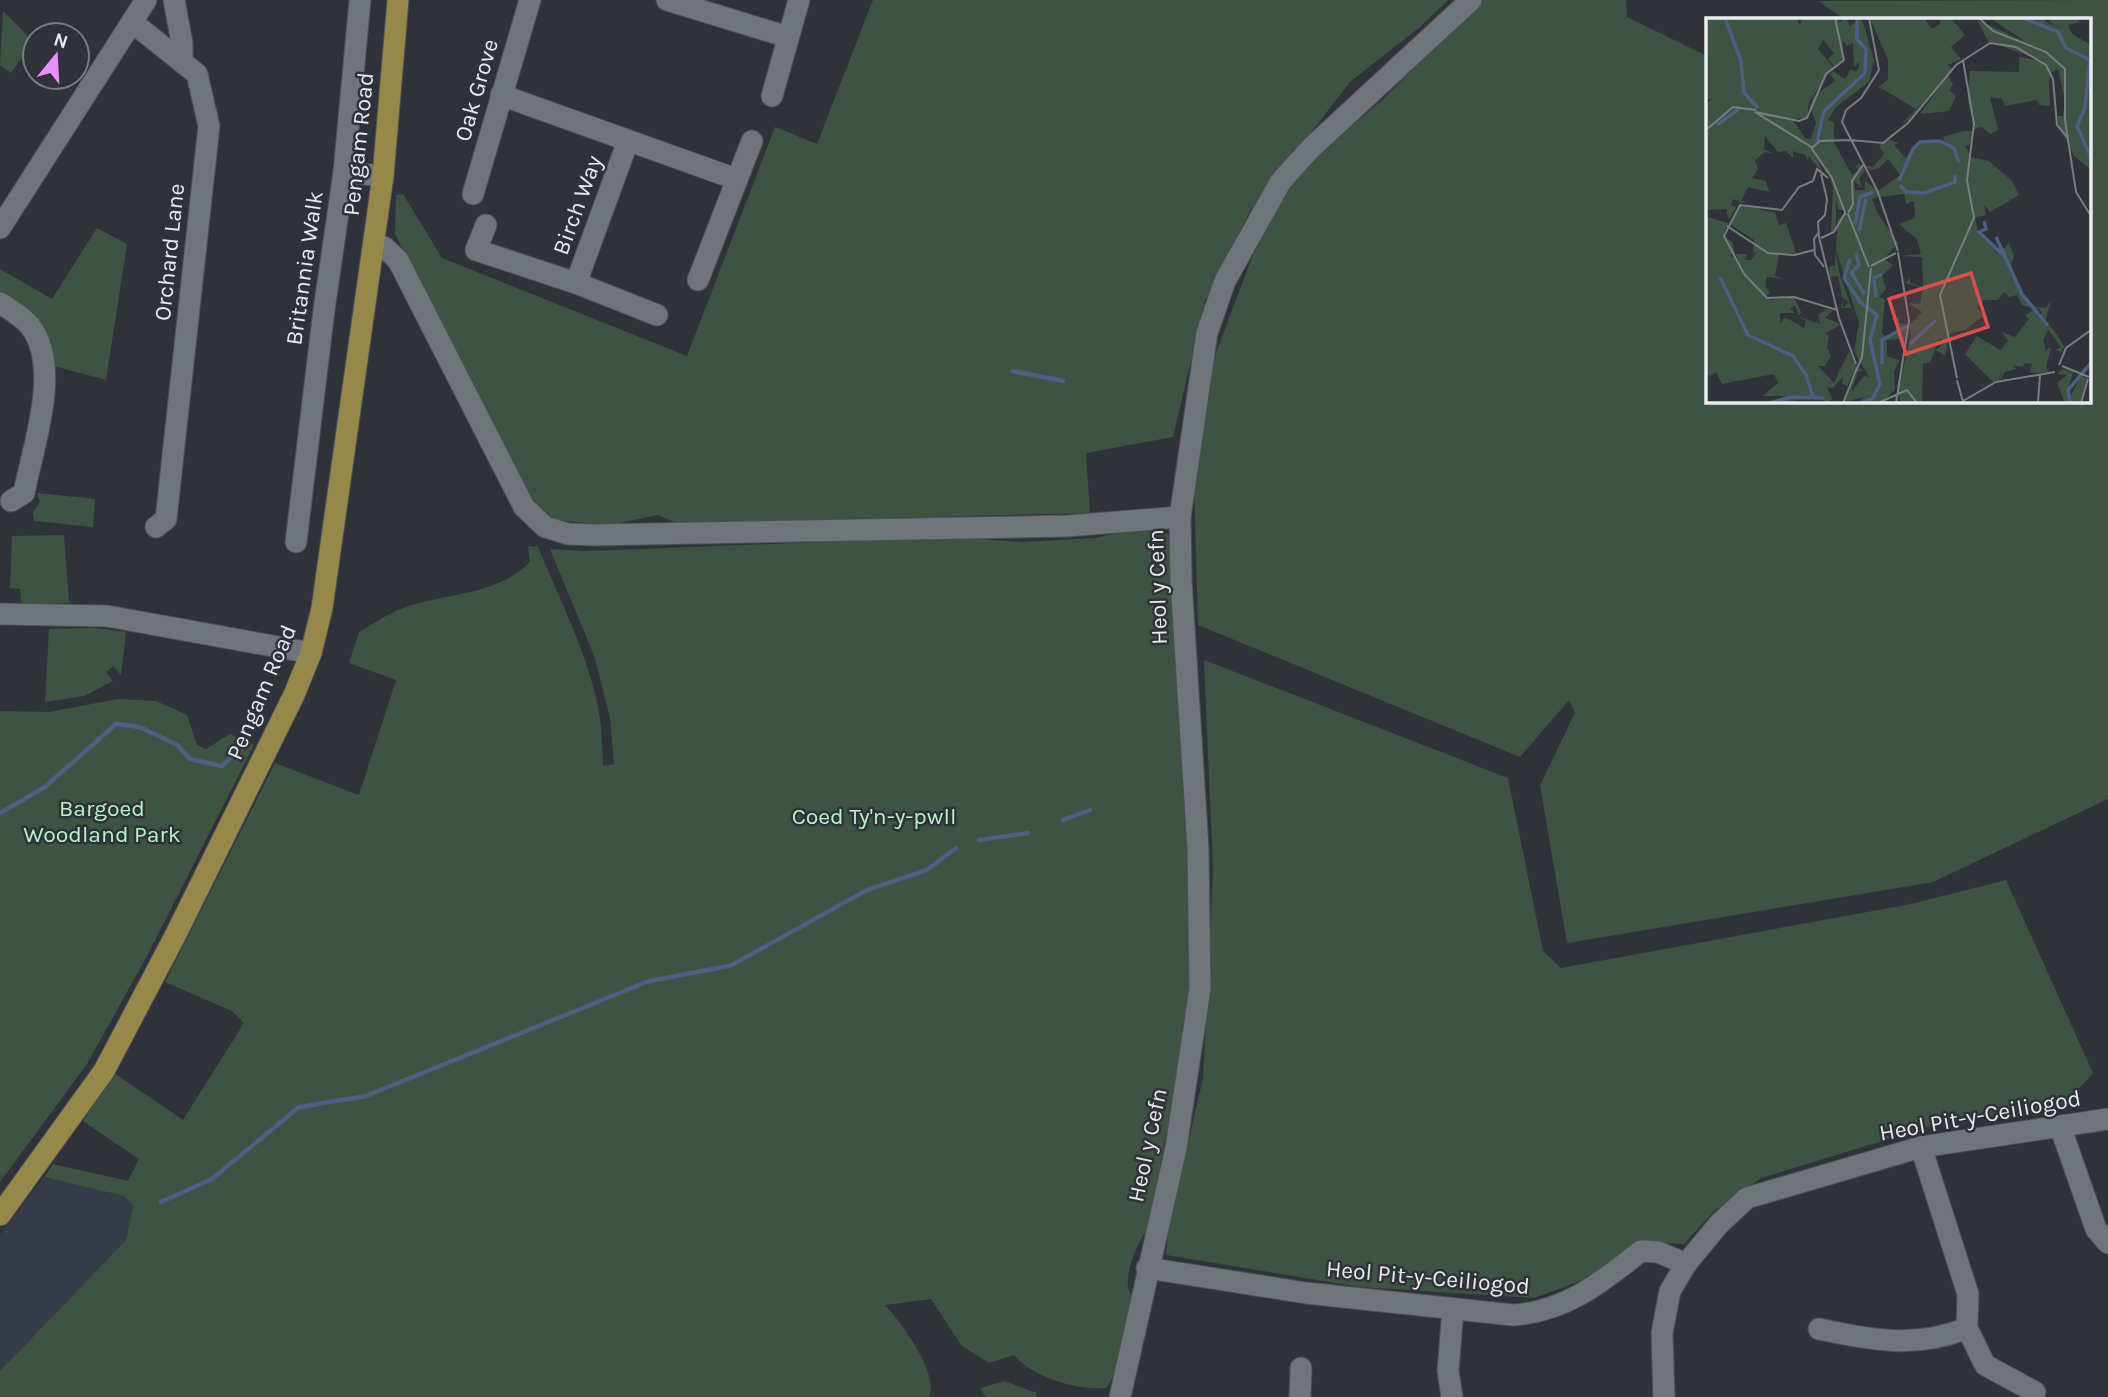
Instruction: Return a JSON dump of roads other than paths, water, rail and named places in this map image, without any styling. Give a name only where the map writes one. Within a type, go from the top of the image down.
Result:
[{"type":"main road","name":"Pengam Road","points":[[0,1215],[104,1071],[266,754],[311,653],[322,608],[374,245],[383,176],[398,0]]},
{"type":"street","points":[[0,228],[146,0]]},
{"type":"street","points":[[174,0],[182,43],[182,62]]},
{"type":"street","name":"Britannia Walk","points":[[296,542],[344,172],[360,0]]},
{"type":"street","name":"Oak Grove","points":[[473,194],[530,0]]},
{"type":"street","points":[[667,0],[788,37]]},
{"type":"street","points":[[772,96],[799,0]]},
{"type":"street","name":"Heol y Cefn","points":[[1120,1397],[1176,1148],[1200,989],[1198,848],[1181,580],[1181,517],[1207,333],[1225,281],[1281,181],[1311,148],[1471,0]]},
{"type":"street","name":"Orchard Lane","points":[[132,22],[197,74],[209,126],[166,525]]},
{"type":"street","points":[[501,95],[736,180]]},
{"type":"street","name":"Birch Way","points":[[628,141],[576,283],[657,315]]},
{"type":"street","points":[[698,280],[752,141]]},
{"type":"street","points":[[344,172],[383,176]]},
{"type":"street","points":[[486,225],[476,250],[576,283]]},
{"type":"street","points":[[374,245],[384,247],[398,260],[524,507],[545,527],[568,534],[717,533],[1067,526],[1181,517]]},
{"type":"street","points":[[0,303],[30,326],[44,356],[46,382],[22,499]]},
{"type":"street","points":[[0,614],[107,616],[311,653]]},
{"type":"street","name":"Heol Pit-y-Ceiliogod","points":[[1664,1397],[1662,1333],[1670,1291],[1686,1264],[1719,1224],[1747,1198],[1921,1147],[2108,1119]]},
{"type":"street","points":[[2060,1126],[2095,1229],[2108,1242]]},
{"type":"street","points":[[1921,1147],[1968,1294],[1967,1328],[1985,1365],[2035,1392]]},
{"type":"street","name":"Heol Pit-y-Ceiliogod","points":[[1147,1268],[1306,1293],[1453,1309],[1538,1313],[1560,1306],[1600,1284],[1641,1251],[1658,1252],[1686,1264]]},
{"type":"street","points":[[1452,1397],[1448,1371],[1453,1309]]},
{"type":"street","points":[[1834,1326],[1896,1343],[1918,1342],[1967,1328]]},
{"type":"waterway","points":[[1013,371],[1063,381]]},
{"type":"waterway","points":[[0,813],[45,787],[116,724],[140,727],[177,745],[190,759],[222,766],[240,749]]},
{"type":"waterway","points":[[1063,820],[1090,810]]},
{"type":"waterway","points":[[979,840],[1028,833]]},
{"type":"waterway","points":[[161,1202],[212,1179],[299,1107],[366,1096],[649,981],[730,966],[867,890],[927,870],[956,848]]},
{"type":"park label","name":"Coed Ty'n-y-pwll","points":[[874,816]]},
{"type":"park label","name":"Bargoed Woodland Park","points":[[102,821]]}]
